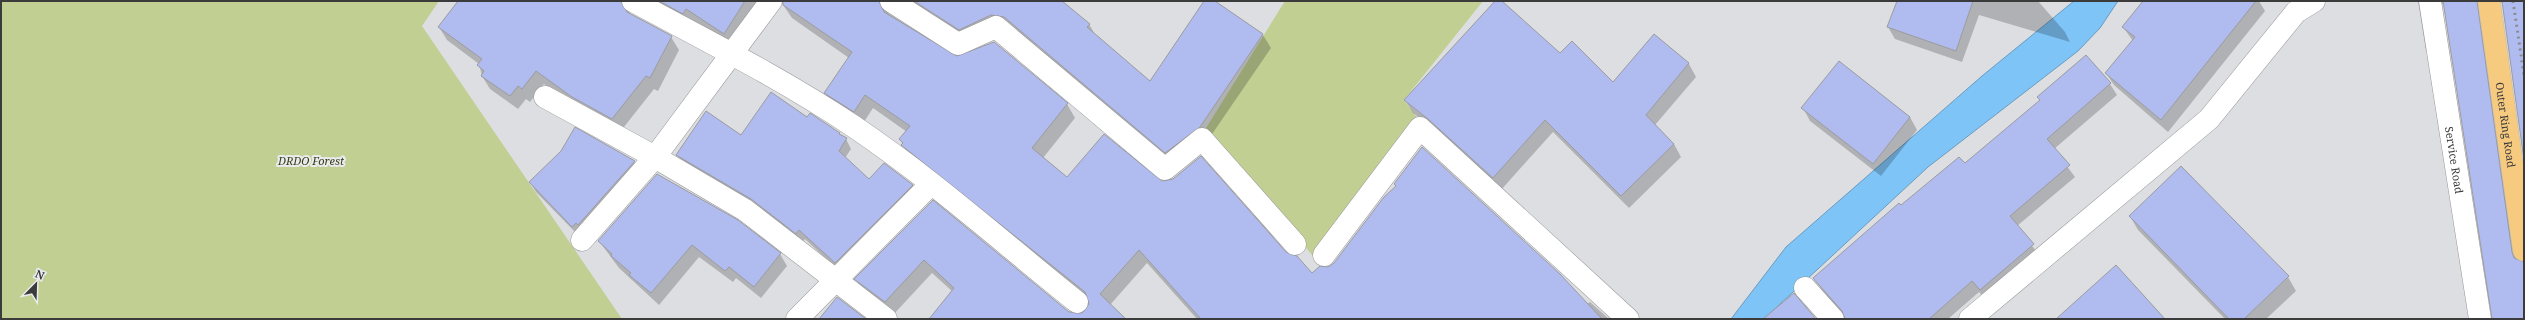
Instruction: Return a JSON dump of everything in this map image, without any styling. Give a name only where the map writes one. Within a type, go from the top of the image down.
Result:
[{"type":"highway","name":"Outer Ring Road","points":[[2488,1],[2524,250]]},
{"type":"street","points":[[632,1],[731,54],[853,126],[931,184],[1077,302]]},
{"type":"street","points":[[582,240],[655,157],[771,1]]},
{"type":"street","points":[[891,1],[958,44],[996,27],[1165,168],[1202,139],[1294,244]]},
{"type":"street","points":[[1970,319],[2209,120],[2296,12],[2314,1]]},
{"type":"street","name":"Service Road","points":[[2430,1],[2480,319]]},
{"type":"street","points":[[545,97],[655,157],[744,210],[837,279],[886,319]]},
{"type":"street","points":[[1324,255],[1420,128],[1628,319]]},
{"type":"street","points":[[798,319],[931,184]]},
{"type":"street","points":[[1805,288],[1833,319]]},
{"type":"green space","name":"DRDO Forest","points":[[1,1],[439,1],[422,26],[622,319],[1,319]]},
{"type":"green space","points":[[1285,1],[1483,1],[1404,100],[1418,119],[1335,234],[1313,256],[1206,128]]},
{"type":"water","points":[[2074,1],[2118,1],[2100,28],[2078,51],[1928,167],[1764,319],[1731,319],[1786,247],[1982,76]]},
{"type":"building","points":[[458,1],[621,1],[627,12],[672,36],[650,78],[646,76],[612,119],[572,97],[536,71],[522,89],[518,86],[510,96],[481,76],[484,71],[477,65],[482,59],[438,27]]},
{"type":"building","points":[[659,1],[745,1],[724,34],[686,9],[683,14]]},
{"type":"building","points":[[783,1],[879,1],[884,12],[957,56],[994,42],[1068,103],[1032,148],[1067,177],[1104,134],[1162,181],[1173,179],[1201,156],[1286,252],[1297,256],[1312,273],[1320,266],[1328,267],[1334,263],[1384,197],[1396,186],[1394,184],[1422,147],[1560,274],[1602,319],[1201,319],[1139,250],[1100,294],[1126,319],[929,319],[954,288],[924,260],[885,302],[854,279],[933,200],[1069,312],[1082,313],[1089,304],[1085,292],[901,145],[903,143],[899,139],[910,126],[865,95],[854,112],[824,93],[852,52],[783,5]]},
{"type":"building","points":[[914,1],[1062,1],[1090,24],[1087,27],[1150,81],[1204,1],[1215,1],[1263,34],[1200,127],[1165,153],[1004,17],[991,15],[959,30]]},
{"type":"building","points":[[1495,1],[1502,1],[1560,53],[1572,41],[1613,82],[1654,34],[1689,63],[1646,115],[1674,144],[1621,196],[1545,120],[1493,178],[1428,119],[1404,100]]},
{"type":"building","points":[[1897,1],[1973,1],[1956,51],[1887,27]]},
{"type":"building","points":[[2143,1],[2256,1],[2161,120],[2105,73],[2135,37],[2122,27]]},
{"type":"building","points":[[2443,1],[2477,1],[2512,252],[2514,258],[2524,262],[2524,319],[2492,319]]},
{"type":"building","points":[[2502,1],[2524,1],[2524,160]]},
{"type":"building","points":[[2086,55],[2111,83],[2047,139],[2070,165],[2010,216],[2034,244],[1980,290],[1972,281],[1929,319],[1845,319],[1842,311],[1813,278],[1899,203],[1901,205],[1959,157],[1965,163],[2040,100],[2037,97]]},
{"type":"building","points":[[1839,61],[1910,117],[1873,164],[1801,108]]},
{"type":"building","points":[[771,92],[807,117],[810,113],[847,138],[839,151],[869,179],[884,163],[913,185],[835,263],[799,230],[796,234],[751,199],[676,155],[706,111],[741,135]]},
{"type":"building","points":[[575,127],[635,161],[578,225],[576,223],[572,227],[529,182],[561,151]]},
{"type":"building","points":[[2181,166],[2289,276],[2244,319],[2229,319],[2129,216]]},
{"type":"building","points":[[657,174],[738,220],[781,253],[754,287],[729,267],[725,271],[692,245],[651,293],[629,275],[631,273],[611,256],[612,254],[598,241]]},
{"type":"building","points":[[2116,265],[2165,319],[2056,319]]},
{"type":"building","points":[[1794,293],[1816,319],[1763,319]]},
{"type":"building","points":[[837,297],[866,319],[819,319]]},
{"type":"railway","points":[[2513,1],[2524,75]]}]
